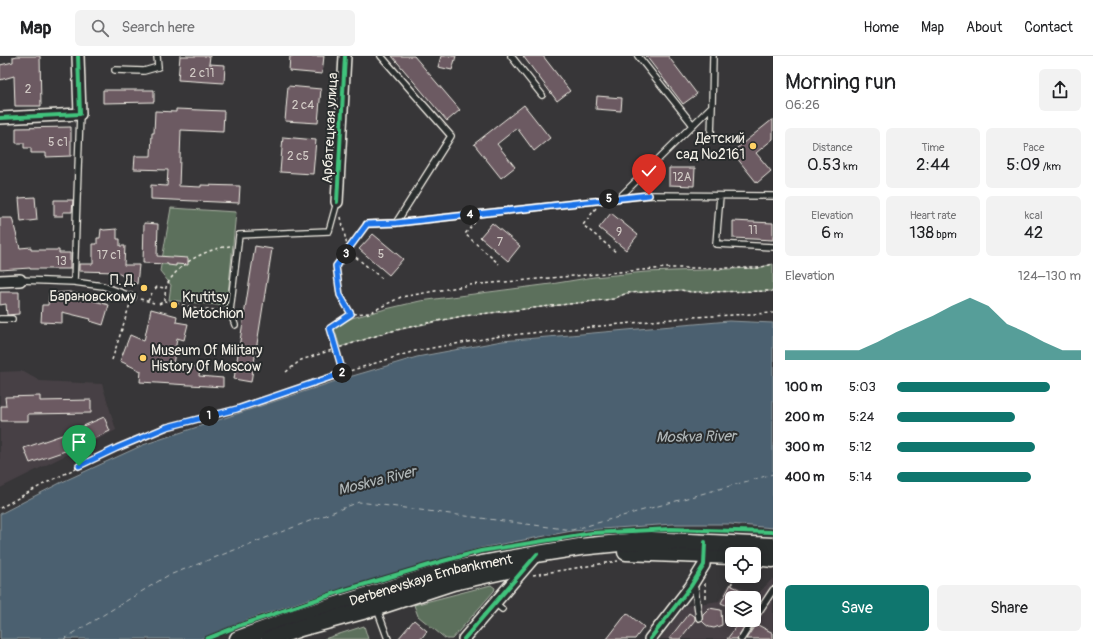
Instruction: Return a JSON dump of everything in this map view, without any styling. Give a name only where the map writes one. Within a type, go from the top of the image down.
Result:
[{"type":"main road","name":"Derbenevskaya Embankment","points":[[238,639],[295,618],[454,569],[537,554],[580,547],[639,542],[705,549],[725,554]]},
{"type":"main road","name":"Derbenevskaya Embankment","points":[[270,639],[300,628],[377,607],[453,582],[483,575],[527,571],[584,556],[631,552],[773,546]]},
{"type":"main road","points":[[761,558],[773,559]]},
{"type":"street","points":[[0,118],[80,114],[78,56]]},
{"type":"street","name":"Арбатецкая улица","points":[[337,202],[346,56]]},
{"type":"street","points":[[0,281],[20,280]]},
{"type":"street","points":[[650,639],[704,565],[705,549]]},
{"type":"street","points":[[464,639],[498,606],[515,579],[527,571],[537,554]]},
{"type":"street","points":[[483,575],[495,577],[501,584],[502,589],[498,606]]},
{"type":"lane","points":[[116,70],[144,71],[158,67],[157,56]]},
{"type":"lane","points":[[382,56],[451,136],[396,223]]},
{"type":"lane","points":[[511,56],[542,95]]},
{"type":"lane","points":[[638,56],[693,125]]},
{"type":"lane","points":[[711,136],[713,56]]},
{"type":"lane","points":[[619,198],[712,106]]},
{"type":"lane","points":[[74,282],[80,114]]},
{"type":"lane","points":[[367,224],[396,223],[649,195],[773,196]]},
{"type":"lane","points":[[720,196],[716,244],[773,247]]},
{"type":"lane","points":[[235,325],[230,311],[239,235],[329,231],[337,202]]},
{"type":"lane","points":[[20,280],[74,282],[103,286],[133,297]]},
{"type":"lane","points":[[0,319],[12,319]]},
{"type":"lane","points":[[690,586],[695,588],[699,618]]},
{"type":"lane","points":[[761,608],[773,590]]},
{"type":"lane","points":[[377,607],[388,639]]},
{"type":"lane","points":[[741,639],[749,627]]},
{"type":"path","points":[[602,200],[582,226],[617,253]]},
{"type":"path","points":[[337,202],[348,251],[384,280]]},
{"type":"path","points":[[482,213],[465,234],[499,264]]},
{"type":"path","points":[[351,314],[340,295],[336,266],[367,224]]},
{"type":"path","points":[[165,301],[167,284],[178,269],[195,257],[222,247],[238,245]]},
{"type":"path","points":[[343,373],[330,328],[351,314],[369,313],[401,297],[470,285],[665,268],[758,268],[773,264]]},
{"type":"path","points":[[155,289],[156,287],[166,288]]},
{"type":"path","points":[[286,372],[301,360],[336,348],[388,332],[463,316],[613,299],[627,293],[681,290],[691,292],[773,291]]},
{"type":"path","points":[[148,301],[152,293]]},
{"type":"path","points":[[112,360],[133,297],[154,303]]},
{"type":"path","points":[[159,304],[165,301],[202,309],[230,311]]},
{"type":"path","points":[[0,508],[42,485],[117,448],[167,427],[237,409],[343,373],[415,351],[501,336],[692,317],[773,313]]},
{"type":"path","points":[[515,579],[527,571],[622,561]]},
{"type":"path","points":[[705,598],[706,580]]},
{"type":"shaded area","points":[[22,371],[40,381],[102,384],[116,430],[0,488],[0,372]]},
{"type":"shaded area","points":[[773,578],[773,639],[660,639],[685,606],[719,601],[725,591],[725,627],[761,627],[761,591]]},
{"type":"shaded area","points":[[730,583],[748,591],[725,591]]},
{"type":"green space","points":[[171,208],[236,212],[227,306],[169,300],[171,285],[160,271]]},
{"type":"green space","points":[[773,264],[773,291],[691,292],[681,290],[627,293],[613,299],[463,316],[388,332],[340,347],[333,326],[340,321],[420,301],[594,277],[646,272],[758,268]]},
{"type":"green space","points":[[491,585],[495,588],[494,591],[452,639],[446,639],[418,616],[414,605]]},
{"type":"green space","points":[[364,626],[368,639],[324,639]]},
{"type":"water","name":"Moskva River","points":[[729,321],[773,323],[773,528],[730,524],[673,524],[572,531],[481,548],[306,600],[247,620],[200,639],[0,639],[0,514],[60,483],[143,445],[339,380],[417,357],[502,341]]},
{"type":"building","points":[[40,56],[41,106],[15,106],[14,76],[0,80],[0,65],[13,62],[13,57]]},
{"type":"building","points":[[180,56],[210,56],[209,64],[225,65],[224,83],[178,80]]},
{"type":"building","points":[[290,56],[324,56],[322,74],[289,71]]},
{"type":"building","points":[[392,56],[414,56],[460,110],[447,121]]},
{"type":"building","points":[[441,56],[456,56],[452,70],[438,67]]},
{"type":"building","points":[[523,56],[543,56],[570,91],[557,101]]},
{"type":"building","points":[[646,56],[668,56],[697,94],[683,104]]},
{"type":"building","points":[[288,86],[321,89],[318,123],[285,121]]},
{"type":"building","points":[[103,90],[154,90],[154,102],[103,103]]},
{"type":"building","points":[[597,96],[622,98],[621,111],[596,109]]},
{"type":"building","points":[[524,105],[550,138],[534,151],[517,128],[497,144],[515,167],[501,178],[474,144]]},
{"type":"building","points":[[176,109],[224,111],[223,132],[181,130],[179,186],[240,186],[239,203],[151,199],[151,185],[167,186],[168,170],[134,169],[135,156],[151,156],[155,111],[176,112]]},
{"type":"building","name":"Детский сад №2161","points":[[773,119],[773,139],[756,153],[771,171],[757,183],[732,152]]},
{"type":"building","points":[[71,127],[71,156],[46,157],[46,153],[31,153],[31,148],[24,148],[24,143],[16,143],[16,128]]},
{"type":"building","points":[[283,137],[316,140],[313,174],[280,172]]},
{"type":"building","points":[[669,168],[695,168],[694,186],[669,185]]},
{"type":"building","points":[[35,197],[37,220],[21,222],[19,198]]},
{"type":"building","points":[[54,200],[73,200],[72,212],[63,212],[63,216],[54,216]]},
{"type":"building","points":[[611,213],[638,235],[626,250],[599,228]]},
{"type":"building","points":[[0,218],[12,218],[20,248],[31,247],[31,250],[59,250],[59,253],[70,253],[70,269],[30,268],[0,270]]},
{"type":"building","points":[[733,221],[773,223],[773,240],[733,238]]},
{"type":"building","points":[[144,223],[158,224],[157,256],[188,258],[188,265],[176,264],[176,266],[168,264],[143,263]]},
{"type":"building","points":[[492,223],[520,246],[508,261],[480,237]]},
{"type":"building","points":[[101,229],[117,229],[117,239],[120,239],[120,246],[125,246],[124,265],[139,265],[137,284],[116,272],[79,271],[79,264],[93,264],[93,244],[97,244],[97,238],[100,238]]},
{"type":"building","points":[[373,234],[403,259],[389,275],[359,249]]},
{"type":"building","points":[[255,246],[272,249],[251,382],[234,379]]},
{"type":"building","points":[[0,292],[19,292],[19,314],[7,315],[6,304],[0,305]]},
{"type":"building","points":[[70,292],[85,296],[84,298],[109,305],[103,325],[90,321],[91,319],[62,312],[62,323],[41,322],[42,305],[48,305],[49,293]]},
{"type":"building","points":[[151,309],[177,316],[176,322],[188,324],[184,340],[177,338],[173,365],[200,367],[199,376],[223,378],[223,387],[140,382],[141,371],[120,361],[130,335],[144,341]]},
{"type":"building","points":[[40,396],[40,401],[91,400],[91,413],[28,414],[28,421],[1,421],[1,406],[6,406],[5,397]]},
{"type":"building","points":[[104,417],[110,431],[71,449],[30,463],[24,448],[65,434]]},
{"type":"building","points":[[731,583],[732,586],[741,590],[740,591],[727,591]]},
{"type":"building","points":[[725,595],[725,605],[721,603]]},
{"type":"building","points":[[709,608],[721,610],[722,625],[714,628],[709,627],[702,621],[703,614]]},
{"type":"building","points":[[627,613],[644,627],[635,639],[607,639]]},
{"type":"building","points":[[689,613],[695,617],[695,620],[680,639],[669,639]]},
{"type":"building","points":[[414,620],[427,631],[421,639],[398,639]]},
{"type":"building","points":[[736,627],[744,627],[737,639],[727,639]]},
{"type":"building","points":[[754,627],[761,627],[773,633],[773,639],[746,639]]},
{"type":"ferry route","points":[[64,639],[167,576],[359,502],[572,530],[773,474]]},
{"type":"cycle path","points":[[0,118],[80,114],[78,56]]},
{"type":"cycle path","points":[[337,202],[345,56]]},
{"type":"cycle path","points":[[206,639],[241,625],[342,591],[481,551],[592,533],[671,529],[773,532]]},
{"type":"cycle path","points":[[650,639],[691,586],[704,565],[705,542]]},
{"type":"cycle path","points":[[464,639],[537,554]]},
{"type":"place","name":"Детский сад №2161","points":[[753,146]]},
{"type":"place","name":"П. Д. Барановскому","points":[[144,288]]},
{"type":"place","name":"Krutitsy Metochion","points":[[174,305]]},
{"type":"place","name":"Museum Of Military History Of Moscow","points":[[143,358]]},
{"type":"route","points":[[79,466],[167,427],[237,409],[343,373],[330,328],[351,314],[340,295],[336,266],[367,224],[396,223],[649,195]]}]
